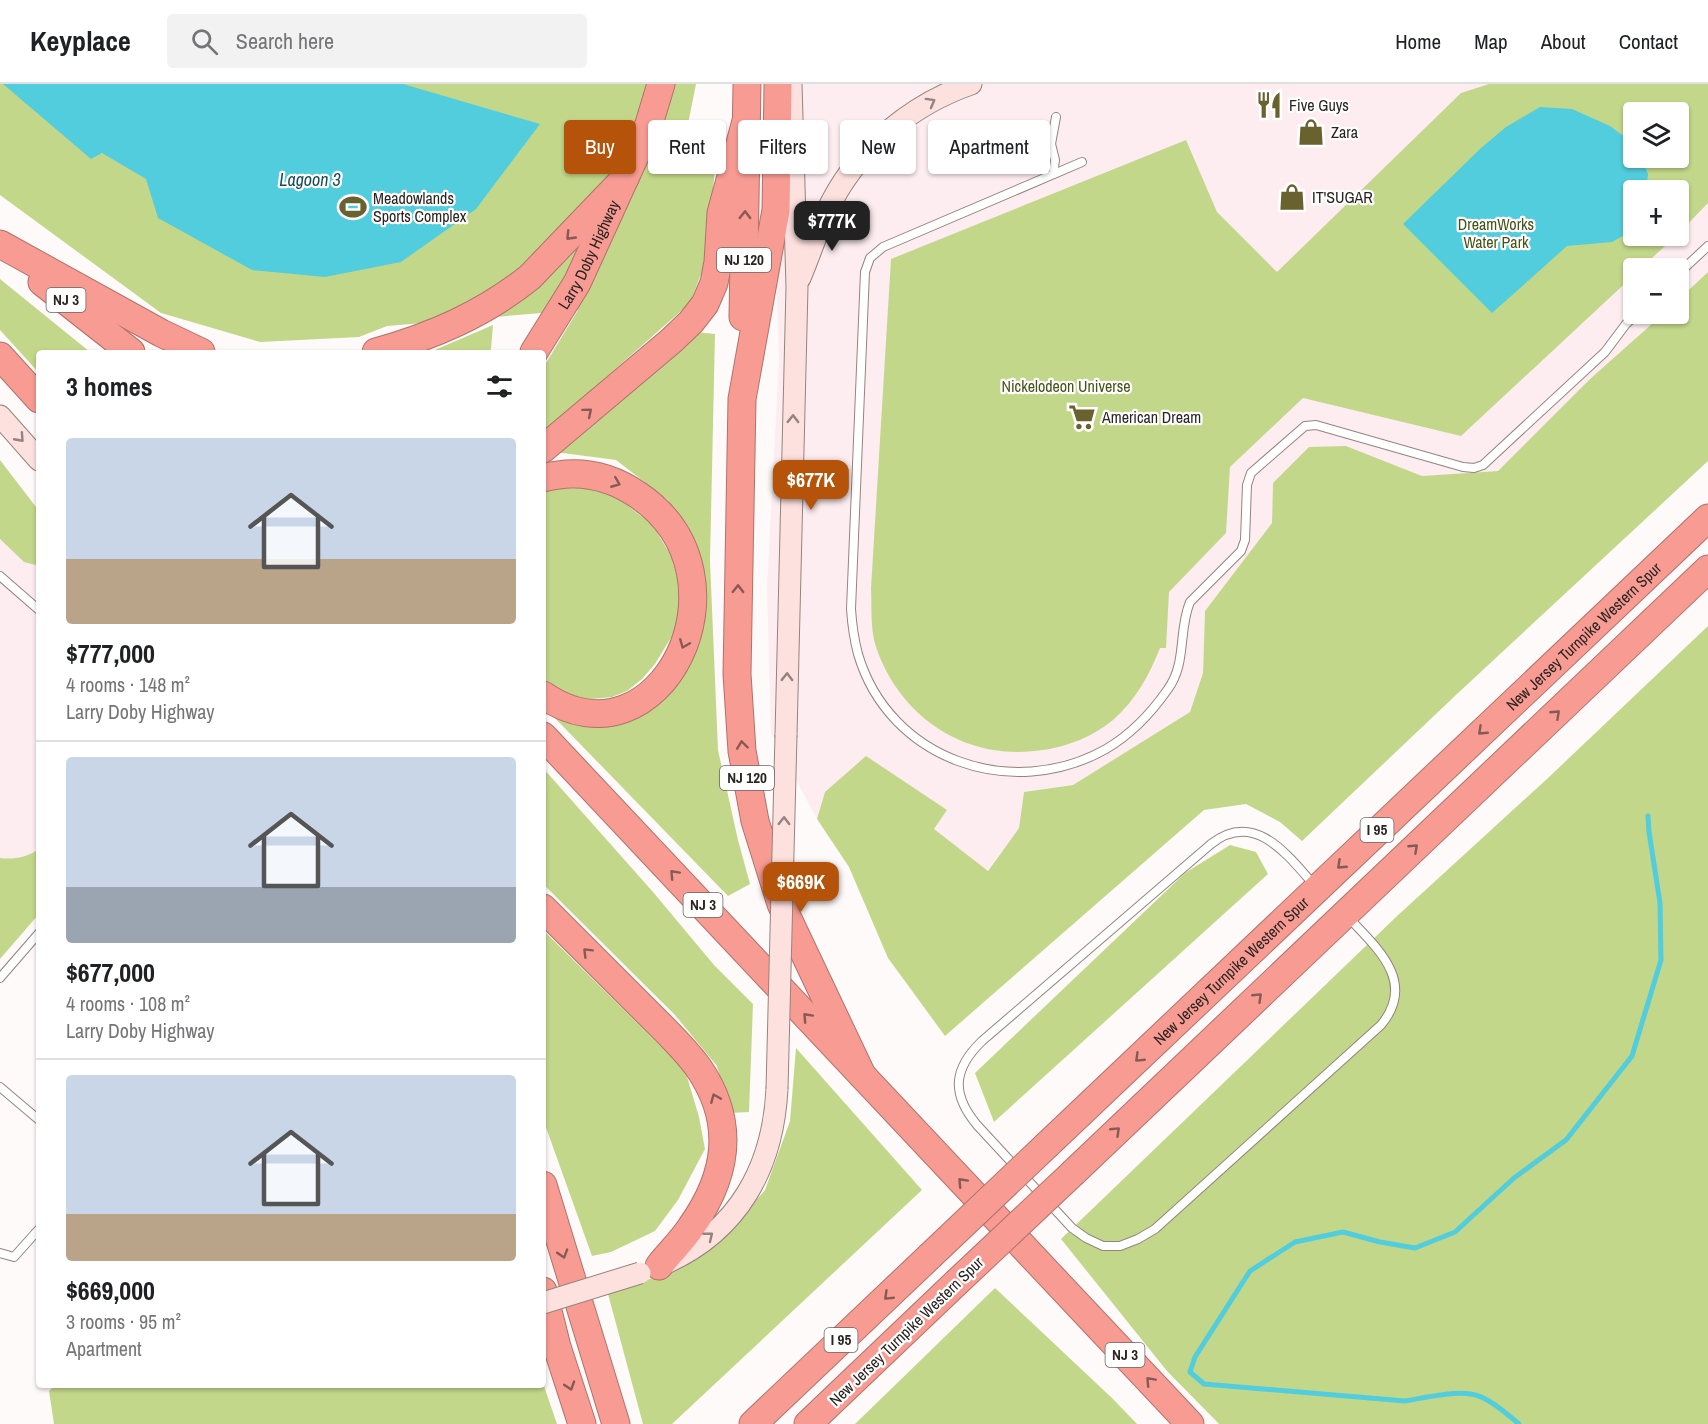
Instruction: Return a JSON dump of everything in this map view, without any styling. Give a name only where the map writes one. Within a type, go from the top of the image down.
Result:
[{"type":"highway","name":"Larry Doby Highway","points":[[535,350],[577,283],[649,124],[661,84]]},
{"type":"highway","name":"NJ 120","points":[[747,84],[747,120]]},
{"type":"highway","points":[[742,399],[776,210],[778,84]]},
{"type":"highway","points":[[546,446],[676,336],[705,304],[716,273],[721,213],[738,153]]},
{"type":"highway","name":"NJ 120","points":[[746,174],[737,674],[740,728],[750,798],[759,839],[781,904],[862,1075]]},
{"type":"highway","points":[[382,350],[436,333],[472,316],[512,291],[530,278],[625,178]]},
{"type":"highway","points":[[0,244],[179,343],[196,350]]},
{"type":"highway","name":"NJ 3","points":[[0,249],[128,350]]},
{"type":"highway","points":[[0,356],[36,396]]},
{"type":"highway","points":[[546,477],[559,474],[588,474],[616,482],[643,498],[666,519],[676,533],[688,561],[693,590],[692,620],[679,656],[665,678],[645,697],[623,709],[598,714],[574,711],[546,698]]},
{"type":"highway","name":"New Jersey Turnpike Western Spur","points":[[753,1424],[1708,518]]},
{"type":"highway","name":"New Jersey Turnpike Western Spur","points":[[808,1424],[1708,569]]},
{"type":"highway","name":"NJ 3","points":[[546,739],[1190,1424]]},
{"type":"highway","points":[[546,911],[687,1053],[708,1083],[720,1112],[723,1126],[722,1155],[706,1203],[690,1230],[649,1269]]},
{"type":"highway","points":[[546,1197],[616,1424]]},
{"type":"highway","points":[[546,1303],[557,1347],[582,1424]]},
{"type":"highway","points":[[546,1320],[557,1347]]},
{"type":"street","points":[[546,1302],[649,1269],[691,1250],[715,1232],[737,1208],[755,1179],[768,1148],[775,1115],[797,287],[791,84]]},
{"type":"street","points":[[797,287],[831,202],[860,160],[886,133],[916,111],[948,93],[971,84]]},
{"type":"street","points":[[0,416],[36,457]]},
{"type":"lane","points":[[1053,174],[1055,160],[1051,144],[1056,117]]},
{"type":"lane","points":[[1082,162],[883,247],[870,258],[865,272],[851,609],[858,655],[879,698],[913,737],[946,756],[988,770],[1022,773],[1043,771],[1079,762],[1120,740],[1152,710],[1170,687],[1181,660],[1186,611],[1190,602],[1241,551],[1245,540],[1247,485],[1251,473],[1305,426],[1316,425],[1463,467],[1474,468],[1483,465],[1605,352],[1626,324]]},
{"type":"lane","points":[[1689,264],[1708,246]]},
{"type":"lane","points":[[0,576],[36,605]]},
{"type":"lane","points":[[1317,888],[1272,842],[1244,831],[1226,834],[1211,844],[982,1041],[969,1055],[958,1079],[960,1095],[966,1111],[1072,1228],[1095,1243],[1112,1246],[1129,1244],[1147,1234],[1381,1025],[1392,1009],[1396,990],[1394,979],[1383,957],[1345,914]]},
{"type":"lane","points":[[0,978],[36,936]]},
{"type":"lane","points":[[0,1087],[36,1117]]},
{"type":"lane","points":[[0,1253],[14,1257],[36,1231]]},
{"type":"shaded area","name":"American Dream","points":[[773,84],[1708,84],[1708,272],[1689,290],[1689,258],[1623,258],[1623,324],[1652,324],[1590,379],[1498,471],[1422,476],[1346,446],[1273,483],[1272,523],[1205,611],[1203,673],[1190,712],[1073,785],[1024,792],[1019,828],[987,871],[934,829],[947,810],[825,792],[817,819],[771,733],[767,587],[779,359],[773,174],[828,174],[828,120],[772,120]]},
{"type":"shaded area","points":[[0,539],[24,562],[36,565],[36,851],[12,860],[0,858]]},
{"type":"green space","name":"Meadowlands Sports Complex","points":[[0,84],[696,84],[689,120],[648,120],[648,174],[715,174],[706,261],[690,303],[546,430],[546,363],[578,310],[387,326],[359,337],[260,342],[161,313],[0,195]]},
{"type":"green space","name":"Nickelodeon Universe","points":[[1489,84],[1708,84],[1708,203],[1689,223],[1689,180],[1623,180],[1623,246],[1665,246],[1652,258],[1623,258],[1623,285],[1461,436],[1303,398],[1230,467],[1226,533],[1169,592],[1166,648],[1160,648],[1147,677],[1121,713],[1076,742],[1034,751],[1007,752],[982,748],[958,740],[937,728],[917,712],[900,693],[886,671],[876,647],[872,625],[871,588],[891,259],[1186,140],[1217,212],[1277,272],[1461,93]]},
{"type":"green space","points":[[1708,272],[1708,461],[1302,841],[1280,822],[1246,804],[1204,810],[945,1036],[888,958],[849,867],[817,819],[825,792],[866,756],[947,810],[934,829],[988,871],[1019,828],[1024,792],[1073,785],[1190,712],[1203,673],[1205,611],[1272,523],[1273,483],[1309,447],[1346,446],[1422,476],[1498,471],[1590,379],[1652,324],[1689,324],[1689,290]]},
{"type":"green space","points":[[0,279],[88,350],[36,350],[36,370],[0,330]]},
{"type":"green space","points":[[493,325],[490,350],[435,350]]},
{"type":"green space","points":[[696,332],[715,334],[710,561],[718,750],[750,884],[728,896],[549,712],[581,722],[688,666],[690,537],[668,500],[616,460],[555,452]]},
{"type":"green space","points":[[0,460],[36,507],[36,565],[24,562],[0,539]]},
{"type":"green space","points":[[594,488],[615,496],[653,525],[671,556],[679,584],[679,609],[675,631],[655,664],[642,679],[627,691],[612,697],[581,700],[546,683],[546,489]]},
{"type":"green space","points":[[1708,626],[1708,1424],[1219,1424],[1167,1371],[1061,1239],[1396,917],[1548,778]]},
{"type":"green space","points":[[546,771],[714,965],[753,1004],[749,1112],[730,1113],[717,1066],[675,1015],[546,887]]},
{"type":"green space","points":[[1230,845],[1256,852],[1268,874],[994,1122],[975,1073],[1185,873]]},
{"type":"green space","points":[[36,851],[36,917],[0,959],[0,858],[10,859]]},
{"type":"green space","points":[[546,933],[685,1070],[699,1117],[705,1149],[678,1200],[655,1231],[611,1252],[592,1256],[546,1127]]},
{"type":"green space","points":[[796,1048],[922,1190],[672,1424],[643,1424],[608,1294],[666,1273],[717,1244],[765,1190],[790,1121]]},
{"type":"green space","points":[[995,1288],[1112,1398],[1137,1424],[855,1424]]},
{"type":"green space","points":[[52,1388],[545,1388],[557,1424],[54,1424],[49,1391]]},
{"type":"water","name":"Lagoon 3","points":[[3,84],[403,84],[540,124],[476,209],[401,262],[325,277],[252,270],[158,218],[146,179],[102,153],[91,159]]},
{"type":"water","points":[[1540,107],[1572,109],[1610,126],[1623,136],[1623,168],[1645,168],[1648,174],[1647,180],[1623,180],[1623,236],[1612,242],[1567,246],[1492,313],[1403,224],[1481,148],[1506,127]]},
{"type":"waterway","points":[[1519,1424],[1490,1402],[1471,1394],[1447,1394],[1405,1401],[1204,1384],[1190,1372],[1195,1357],[1250,1271],[1295,1242],[1343,1232],[1415,1248],[1455,1232],[1514,1178],[1566,1140],[1632,1056],[1661,960],[1660,903],[1648,816]]},
{"type":"place","name":"Five Guys","points":[[1269,105]]},
{"type":"place","name":"Zara","points":[[1311,132]]},
{"type":"place","name":"IT'SUGAR","points":[[1292,197]]},
{"type":"place","name":"Meadowlands Sports Complex","points":[[353,207]]},
{"type":"place","name":"American Dream","points":[[1082,417]]},
{"type":"park label","name":"DreamWorks Water Park","points":[[1496,233]]}]
